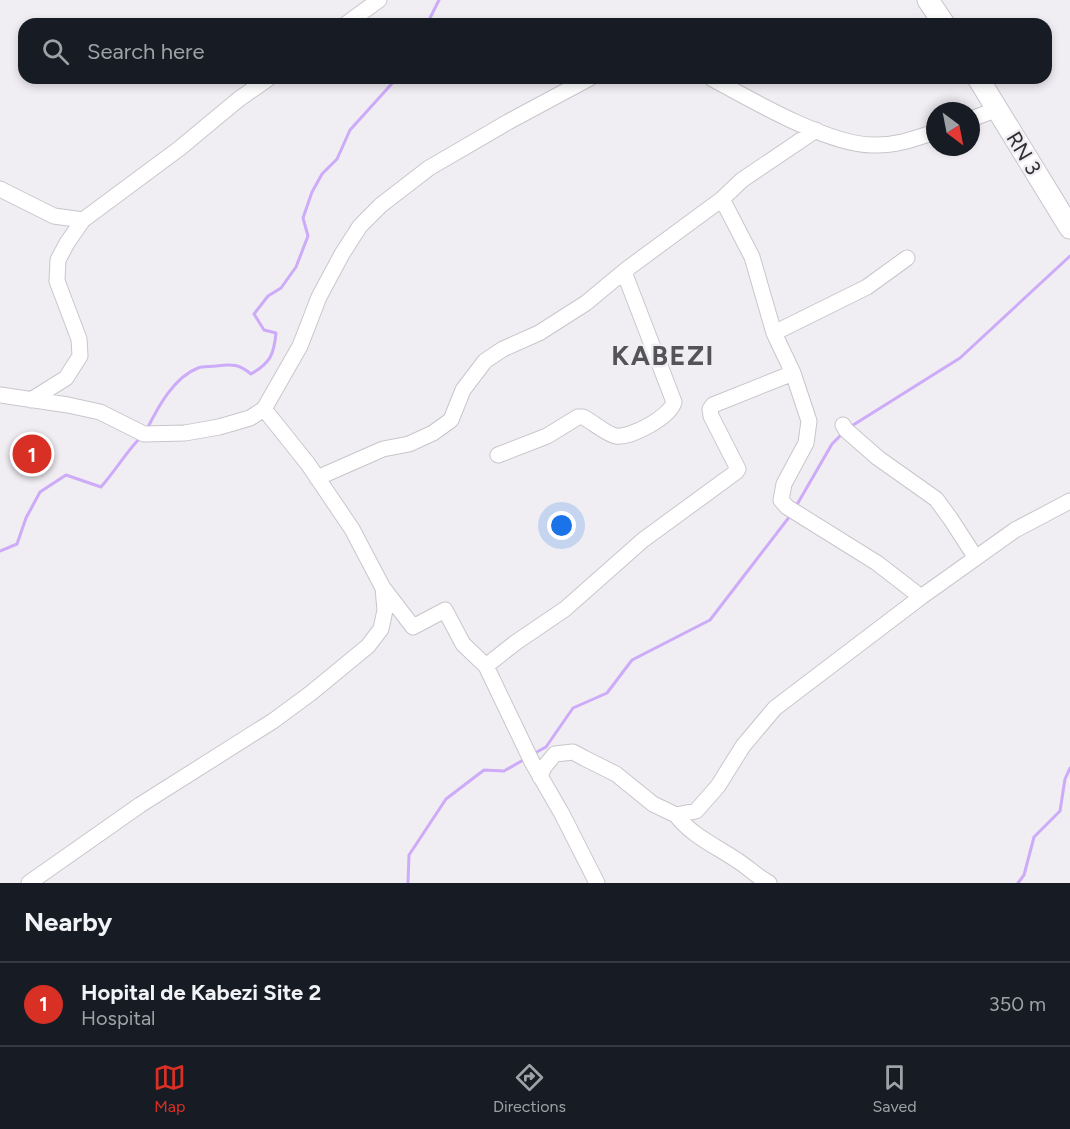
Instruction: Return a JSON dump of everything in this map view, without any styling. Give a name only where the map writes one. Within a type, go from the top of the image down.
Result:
[{"type":"highway","points":[[928,0],[940,18]]},
{"type":"highway","name":"RN 3","points":[[982,84],[1070,228]]},
{"type":"street","points":[[354,18],[378,0]]},
{"type":"street","points":[[31,400],[66,378],[80,356],[79,339],[57,281],[58,260],[83,220],[180,148],[260,84]]},
{"type":"street","points":[[0,395],[100,412],[144,434],[185,432],[219,427],[250,418],[264,410],[300,346],[319,297],[360,226],[381,205],[429,168],[579,84]]},
{"type":"street","points":[[723,84],[816,130],[852,143],[872,145],[905,143],[926,135]]},
{"type":"street","points":[[980,116],[998,109]]},
{"type":"street","points":[[317,478],[383,449],[409,444],[433,433],[451,420],[463,390],[485,361],[504,349],[539,333],[586,303],[722,199],[742,180],[816,130]]},
{"type":"street","points":[[0,189],[54,216],[83,220]]},
{"type":"street","points":[[722,199],[752,257],[774,333],[793,373],[809,421],[806,443],[784,484],[781,500],[787,507],[877,563],[921,597]]},
{"type":"street","points":[[774,333],[867,286],[906,258]]},
{"type":"street","points":[[498,455],[547,436],[578,417],[583,417],[613,435],[622,436],[632,434],[667,414],[673,408],[674,402],[624,272]]},
{"type":"street","points":[[486,666],[565,609],[643,540],[733,476],[738,469],[710,410],[713,405],[793,373]]},
{"type":"street","points":[[264,410],[317,478],[352,529],[383,588],[413,627],[445,610],[463,644],[486,666],[540,777],[562,814],[597,883]]},
{"type":"street","points":[[843,425],[878,458],[936,499],[976,558]]},
{"type":"street","points":[[676,816],[696,811],[718,786],[743,746],[775,708],[921,597],[1015,530],[1070,501]]},
{"type":"street","points":[[29,883],[140,805],[264,727],[311,693],[368,645],[381,629],[385,610],[383,588]]},
{"type":"street","points":[[540,777],[544,767],[555,754],[573,752],[616,774],[653,804],[676,816],[692,833],[741,862],[754,875],[769,883]]},
{"type":"waterway","points":[[430,18],[439,0]]},
{"type":"waterway","points":[[147,429],[174,385],[189,372],[202,367],[231,365],[243,368],[251,374],[270,358],[276,333],[264,330],[254,314],[268,296],[281,288],[296,267],[308,236],[303,218],[312,192],[322,174],[337,159],[350,130],[392,84]]},
{"type":"waterway","points":[[850,427],[960,358],[1070,256]]},
{"type":"waterway","points":[[795,508],[832,444],[843,433]]},
{"type":"waterway","points":[[0,551],[17,544],[26,518],[40,492],[66,475],[101,487],[139,439]]},
{"type":"waterway","points":[[533,754],[546,747],[573,708],[607,693],[632,660],[710,620],[790,516]]},
{"type":"waterway","points":[[408,883],[409,855],[446,799],[484,770],[504,771],[525,759]]},
{"type":"waterway","points":[[1018,883],[1024,875],[1034,837],[1060,811],[1065,779],[1070,768]]},
{"type":"place","name":"Hopital de Kabezi Site 2","points":[[32,454]]},
{"type":"district","name":"KABEZI","points":[[663,355]]}]
